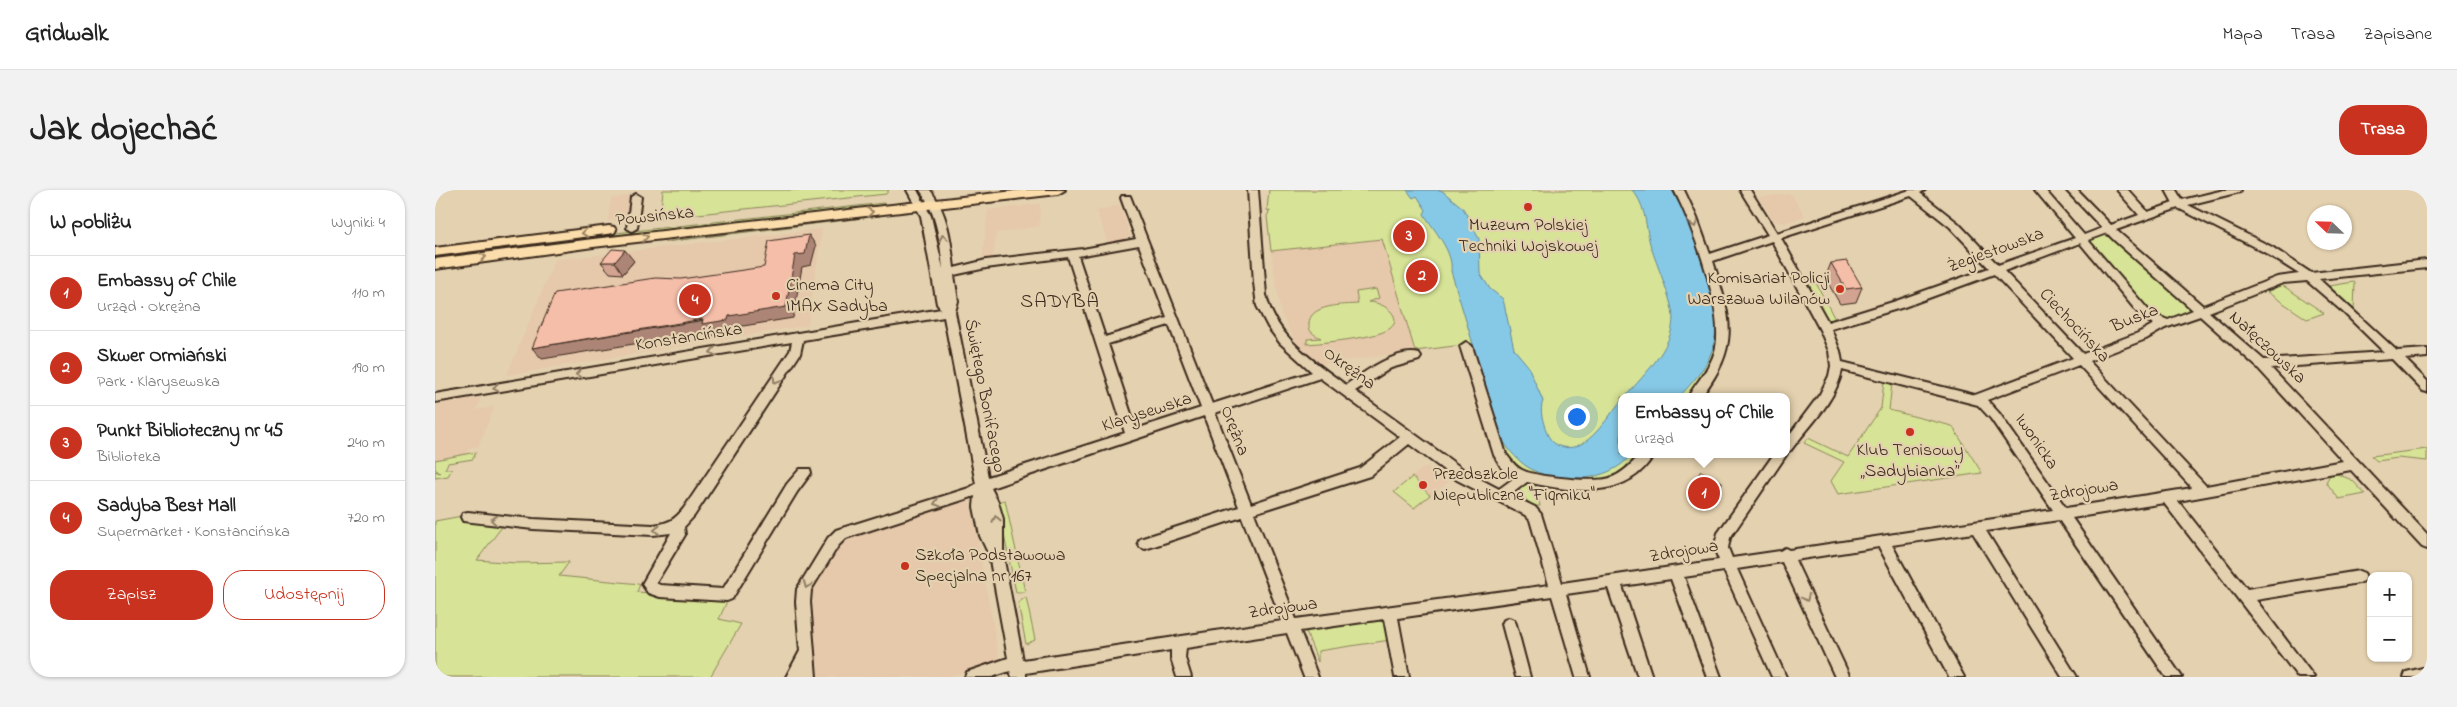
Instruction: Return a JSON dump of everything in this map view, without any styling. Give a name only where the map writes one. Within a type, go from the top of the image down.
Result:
[{"type":"main road","name":"Powsińska","points":[[435,264],[969,190]]},
{"type":"main road","name":"Powsińska","points":[[435,252],[632,228],[923,197],[1058,190]]},
{"type":"street","name":"Okrężna","points":[[1253,190],[1253,219],[1261,298],[1265,311],[1277,331],[1295,353],[1462,476],[1530,511],[1536,518],[1583,677]]},
{"type":"street","points":[[1679,190],[1685,200],[1706,259],[1719,300],[1725,335],[1720,356],[1704,385],[1697,393]]},
{"type":"street","points":[[1745,190],[1775,236],[1824,327],[1837,366],[1825,394],[1790,443]]},
{"type":"street","points":[[2040,190],[2147,316],[2163,324]]},
{"type":"street","name":"Nałęczowska","points":[[2071,190],[2108,229],[2261,364],[2427,543]]},
{"type":"street","points":[[2122,190],[2145,215]]},
{"type":"street","points":[[2171,190],[2179,204],[2279,256],[2308,276],[2354,314],[2427,388]]},
{"type":"street","name":"Żegiestowska","points":[[1824,327],[1885,309],[1997,270],[2145,215],[2179,204],[2236,190]]},
{"type":"street","points":[[1706,259],[1917,191]]},
{"type":"street","name":"Ciechocińska","points":[[1917,191],[1954,224],[2082,359],[2203,492]]},
{"type":"street","points":[[632,228],[636,196]]},
{"type":"street","name":"Świętego Bonifacego","points":[[923,197],[952,301],[949,312],[983,486],[981,507],[987,536],[996,555],[1018,669]]},
{"type":"street","name":"Orężna","points":[[1126,198],[1311,677]]},
{"type":"street","points":[[943,271],[1104,250],[1141,241]]},
{"type":"street","points":[[1072,254],[1132,436]]},
{"type":"street","name":"Buska","points":[[1976,399],[2142,336],[2163,324],[2169,324],[2201,312],[2270,283],[2308,276],[2427,264]]},
{"type":"street","name":"Konstancińska","points":[[435,398],[949,312]]},
{"type":"street","points":[[1102,342],[1173,320]]},
{"type":"street","points":[[468,518],[533,524],[653,530],[665,530],[677,525],[689,512],[796,350],[798,338]]},
{"type":"street","points":[[1466,346],[1500,455],[1509,468],[1524,476],[1594,487],[1604,486],[1631,473],[1644,458]]},
{"type":"street","points":[[2261,364],[2427,353]]},
{"type":"street","points":[[1347,391],[1382,366],[1400,358],[1415,357]]},
{"type":"street","name":"Iwonicka","points":[[1837,366],[1976,399],[1995,416],[2175,677]]},
{"type":"street","name":"Klarysewska","points":[[809,677],[804,589],[837,537],[973,492],[992,481],[1322,373]]},
{"type":"street","points":[[1145,543],[1365,472],[1409,437]]},
{"type":"street","points":[[1774,458],[1723,537],[1721,548],[1779,677]]},
{"type":"street","name":"Zdrojowa","points":[[972,677],[1179,642],[1613,581],[2062,514],[2203,492],[2291,474],[2355,464]]},
{"type":"street","points":[[677,525],[678,536],[651,579],[650,587],[660,591],[727,595],[792,488],[805,473]]},
{"type":"street","points":[[1501,495],[1524,476]]},
{"type":"street","points":[[2167,497],[2307,677]]},
{"type":"street","points":[[1976,526],[2070,677]]},
{"type":"street","points":[[1883,541],[1957,677]]},
{"type":"street","points":[[1785,554],[1843,677]]},
{"type":"street","points":[[1675,572],[1714,677]]},
{"type":"street","points":[[2244,596],[2359,577]]},
{"type":"street","points":[[1613,581],[1645,677]]},
{"type":"street","points":[[1391,613],[1402,677]]},
{"type":"street","points":[[1509,624],[1523,677]]},
{"type":"street","points":[[1179,642],[1178,658],[1184,677]]},
{"type":"street","points":[[793,677],[807,650]]},
{"type":"street","points":[[2411,677],[2427,674]]},
{"type":"shaded area","points":[[635,194],[633,218],[608,221],[611,199]]},
{"type":"shaded area","points":[[1791,194],[1805,216],[1783,223],[1773,220],[1759,197]]},
{"type":"shaded area","points":[[1040,204],[1039,226],[996,233],[993,258],[982,260],[988,210]]},
{"type":"shaded area","points":[[1119,205],[1130,235],[1125,240],[1108,244],[1097,211]]},
{"type":"shaded area","points":[[822,229],[808,325],[507,375],[555,260]]},
{"type":"shaded area","points":[[1382,239],[1415,351],[1320,364],[1297,344],[1281,314],[1271,251]]},
{"type":"shaded area","points":[[481,397],[476,410],[494,407],[478,446],[468,448],[466,454],[435,460],[435,405]]},
{"type":"shaded area","name":"Przedszkole Niepubliczne \"Fiqmiku\"","points":[[1426,466],[1448,482],[1415,509],[1394,492]]},
{"type":"shaded area","name":"Szkoła Podstawowa Specjalna nr 167","points":[[970,499],[999,660],[948,677],[817,677],[812,592],[844,540]]},
{"type":"green space","points":[[663,190],[889,190],[886,194],[660,218]]},
{"type":"green space","points":[[1269,190],[1676,190],[1696,240],[1721,326],[1720,336],[1714,355],[1692,393],[1618,393],[1618,458],[1639,458],[1625,472],[1611,478],[1587,483],[1527,473],[1514,465],[1503,452],[1470,344],[1415,351],[1382,239],[1271,251],[1267,216],[1270,211],[1267,210]]},
{"type":"green space","points":[[884,203],[883,205],[435,260],[435,256],[589,236]]},
{"type":"green space","points":[[881,214],[880,216],[664,242]]},
{"type":"green space","points":[[2105,235],[2116,241],[2191,307],[2191,311],[2169,321],[2153,317],[2088,243],[2089,240]]},
{"type":"green space","points":[[1816,283],[1836,321],[1827,321],[1807,284]]},
{"type":"green space","points":[[2355,283],[2354,309],[2329,286]]},
{"type":"green space","points":[[2282,285],[2324,313],[2307,319],[2267,292]]},
{"type":"green space","points":[[1376,289],[1379,298],[1368,302],[1382,305],[1392,313],[1395,318],[1391,328],[1367,336],[1307,344],[1307,339],[1321,338],[1312,333],[1309,327],[1311,317],[1315,313],[1321,309],[1336,305],[1358,304],[1356,292]]},
{"type":"green space","name":"Klub Tenisowy „Sadybianka”","points":[[1884,381],[1892,383],[1889,410],[1952,426],[1982,473],[1838,494],[1831,481],[1844,462],[1804,443],[1808,438],[1848,457],[1881,408]]},
{"type":"green space","points":[[2427,449],[2427,461],[2398,458],[2377,461],[2371,456]]},
{"type":"green space","points":[[476,452],[473,459],[448,463],[445,469],[452,469],[448,476],[435,478],[435,471],[440,473],[435,469],[435,460]]},
{"type":"green space","points":[[2337,474],[2352,480],[2365,494],[2339,499],[2326,482],[2330,475]]},
{"type":"green space","points":[[1412,477],[1430,495],[1414,508],[1394,492]]},
{"type":"green space","points":[[1535,483],[1540,506],[1533,506],[1522,496],[1519,489],[1520,485]]},
{"type":"green space","points":[[1005,500],[1025,592],[1016,592],[997,502]]},
{"type":"green space","points":[[462,516],[462,520],[504,524],[477,560],[516,563],[569,562],[559,576],[640,584],[637,592],[728,599],[719,619],[741,624],[710,677],[435,677],[435,521]]},
{"type":"green space","points":[[1026,597],[1035,640],[1026,644],[1018,603]]},
{"type":"green space","points":[[1379,620],[1387,625],[1390,640],[1318,651],[1318,662],[1305,629]]},
{"type":"water","points":[[1407,190],[1441,190],[1463,208],[1479,239],[1480,273],[1490,289],[1503,299],[1514,349],[1528,366],[1543,401],[1541,408],[1542,416],[1550,439],[1562,447],[1580,445],[1596,432],[1618,405],[1618,458],[1628,458],[1622,464],[1596,476],[1566,479],[1552,477],[1526,466],[1509,449],[1501,437],[1451,271],[1449,256],[1442,241],[1424,214],[1426,210],[1417,196],[1413,198]]},
{"type":"water","points":[[1632,190],[1672,190],[1681,206],[1711,292],[1716,327],[1712,351],[1700,372],[1683,393],[1629,393],[1659,357],[1670,334],[1673,322],[1670,301],[1651,247],[1643,210]]},
{"type":"building","points":[[809,235],[805,254],[795,255],[786,307],[729,316],[728,320],[702,324],[703,319],[532,348],[555,293],[655,278],[681,279],[764,267],[769,241]]},
{"type":"building","points":[[612,249],[625,250],[615,262],[601,262]]},
{"type":"building","points":[[1847,261],[1862,287],[1846,289],[1831,263]]},
{"type":"building","points":[[1701,471],[1722,482],[1714,493],[1693,482]]},
{"type":"place","name":"Muzeum Polskiej Techniki Wojskowej","points":[[1528,207]]},
{"type":"place","name":"Punkt Biblioteczny nr 45","points":[[1409,236]]},
{"type":"place","name":"Skwer Ormiański","points":[[1422,276]]},
{"type":"place","name":"Komisariat Policji Warszawa Wilanów","points":[[1840,289]]},
{"type":"place","name":"Cinema City IMAX Sadyba","points":[[776,296]]},
{"type":"place","name":"Sadyba Best Mall","points":[[695,300]]},
{"type":"place","name":"Klub Tenisowy „Sadybianka”","points":[[1910,432]]},
{"type":"place","name":"Przedszkole Niepubliczne \"Fiqmiku\"","points":[[1423,485]]},
{"type":"place","name":"Embassy of Chile","points":[[1704,493]]},
{"type":"place","name":"Szkoła Podstawowa Specjalna nr 167","points":[[905,566]]},
{"type":"district","name":"SADYBA","points":[[1060,302]]}]
